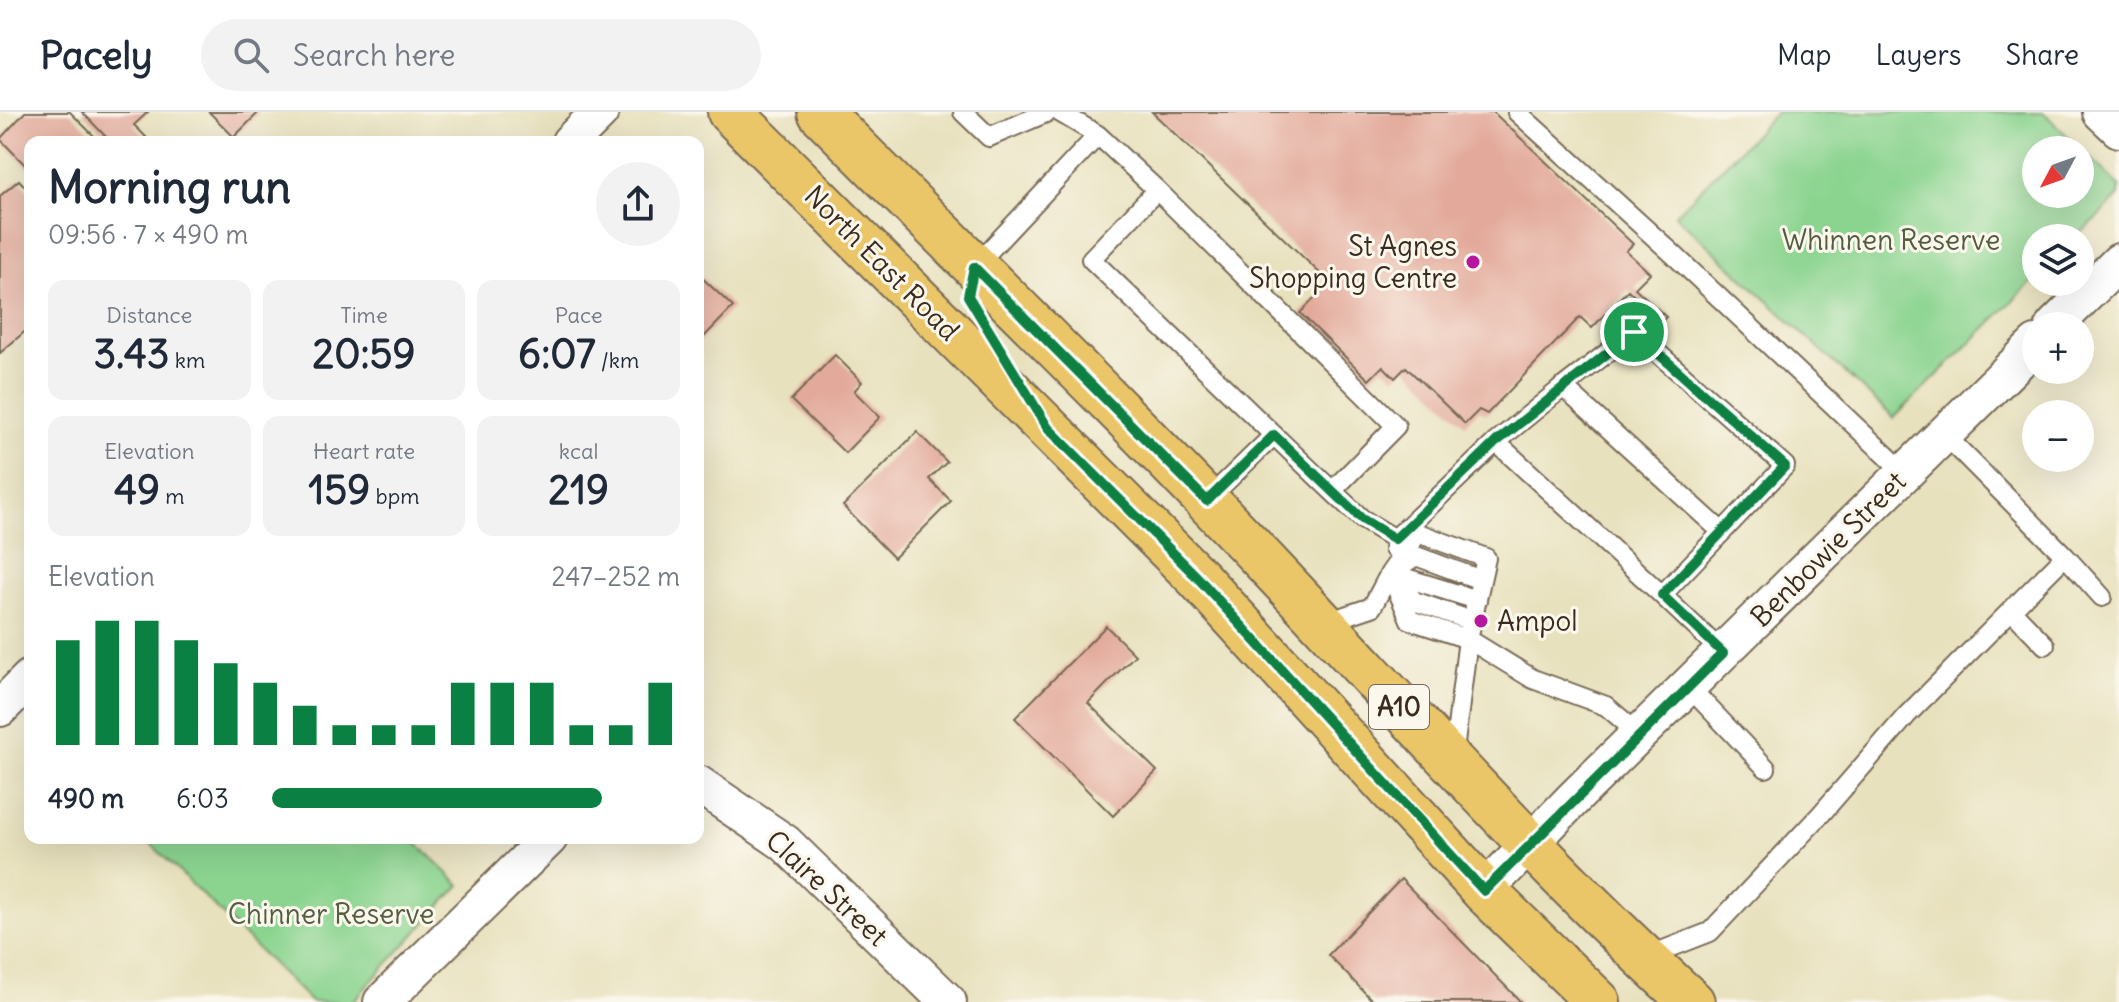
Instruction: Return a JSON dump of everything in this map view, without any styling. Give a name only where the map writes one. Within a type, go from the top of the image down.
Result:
[{"type":"main road","name":"North East Road","points":[[730,112],[1198,578],[1484,891],[1598,1002]]},
{"type":"main road","name":"A10","points":[[820,112],[1207,501],[1452,763],[1643,958],[1692,1002]]},
{"type":"main road","points":[[974,267],[968,296],[1048,428]]},
{"type":"street","points":[[576,136],[600,112]]},
{"type":"street","points":[[2101,112],[2119,129]]},
{"type":"street","points":[[2068,312],[2119,262]]},
{"type":"street","name":"Benbowie Street","points":[[1484,891],[2022,358]]},
{"type":"street","points":[[0,708],[24,684]]},
{"type":"street","name":"Claire Street","points":[[704,788],[785,843],[948,1002]]},
{"type":"street","points":[[382,1002],[543,844]]},
{"type":"lane","points":[[963,112],[989,137],[1048,112]]},
{"type":"lane","points":[[1059,112],[1098,135],[1396,426],[1332,491]]},
{"type":"lane","points":[[1517,112],[1905,473]]},
{"type":"lane","points":[[974,267],[1098,135]]},
{"type":"lane","points":[[1157,190],[1091,259],[1362,519],[1395,539]]},
{"type":"lane","points":[[1640,735],[1606,706],[1533,679],[1470,630],[1410,620],[1390,573],[1395,539],[1496,442],[1634,332],[1785,466],[1662,595]]},
{"type":"lane","points":[[1563,387],[1722,532]]},
{"type":"lane","points":[[1944,434],[2102,597]]},
{"type":"lane","points":[[1207,501],[1274,435]]},
{"type":"lane","points":[[1496,442],[1723,653]]},
{"type":"lane","points":[[1322,624],[1372,607],[1390,573],[1418,533],[1486,558],[1470,630],[1452,763]]},
{"type":"lane","points":[[1390,573],[1416,556],[1481,580]]},
{"type":"lane","points":[[1643,958],[1710,932],[1821,814],[1907,715],[2065,556]]},
{"type":"lane","points":[[1390,573],[1477,600]]},
{"type":"lane","points":[[2011,610],[2045,645]]},
{"type":"lane","points":[[1689,687],[1766,768]]},
{"type":"green space","name":"Whinnen Reserve","points":[[1777,112],[2043,112],[2068,136],[2022,136],[2022,208],[2094,208],[2094,162],[2119,186],[2119,196],[2090,224],[2022,224],[2022,292],[1894,418],[1675,215]]},
{"type":"green space","name":"Chinner Reserve","points":[[151,844],[417,844],[460,885],[352,1002],[311,1002]]},
{"type":"building","points":[[25,112],[70,112],[94,136],[24,136],[24,164],[0,139]]},
{"type":"building","points":[[82,112],[148,112],[134,125],[145,136],[105,136]]},
{"type":"building","points":[[209,112],[259,112],[235,136]]},
{"type":"building","name":"St Agnes Shopping Centre","points":[[1152,112],[1493,112],[1633,244],[1626,251],[1650,273],[1635,288],[1666,317],[1661,322],[1628,290],[1592,328],[1580,317],[1487,414],[1479,410],[1465,424],[1406,367],[1395,378],[1383,366],[1369,380],[1300,313],[1330,283]]},
{"type":"building","points":[[19,180],[24,185],[24,332],[0,353],[0,196]]},
{"type":"building","points":[[704,280],[733,307],[704,337]]},
{"type":"building","points":[[835,355],[862,382],[854,391],[880,417],[845,453],[791,400]]},
{"type":"building","points":[[917,432],[947,462],[929,479],[951,501],[894,558],[843,506]]},
{"type":"building","points":[[1106,626],[1135,655],[1088,703],[1157,771],[1113,816],[1015,718]]},
{"type":"building","points":[[1401,879],[1521,1002],[1374,1002],[1328,955]]},
{"type":"place","name":"St Agnes Shopping Centre","points":[[1473,262]]},
{"type":"place","name":"Ampol","points":[[1481,621]]},
{"type":"route","points":[[974,267],[1207,501],[1274,435],[1362,519],[1395,539],[1496,442],[1634,332],[1785,466],[1662,595],[1723,653],[1484,891],[1198,578],[1048,428],[968,296],[974,267]]}]
